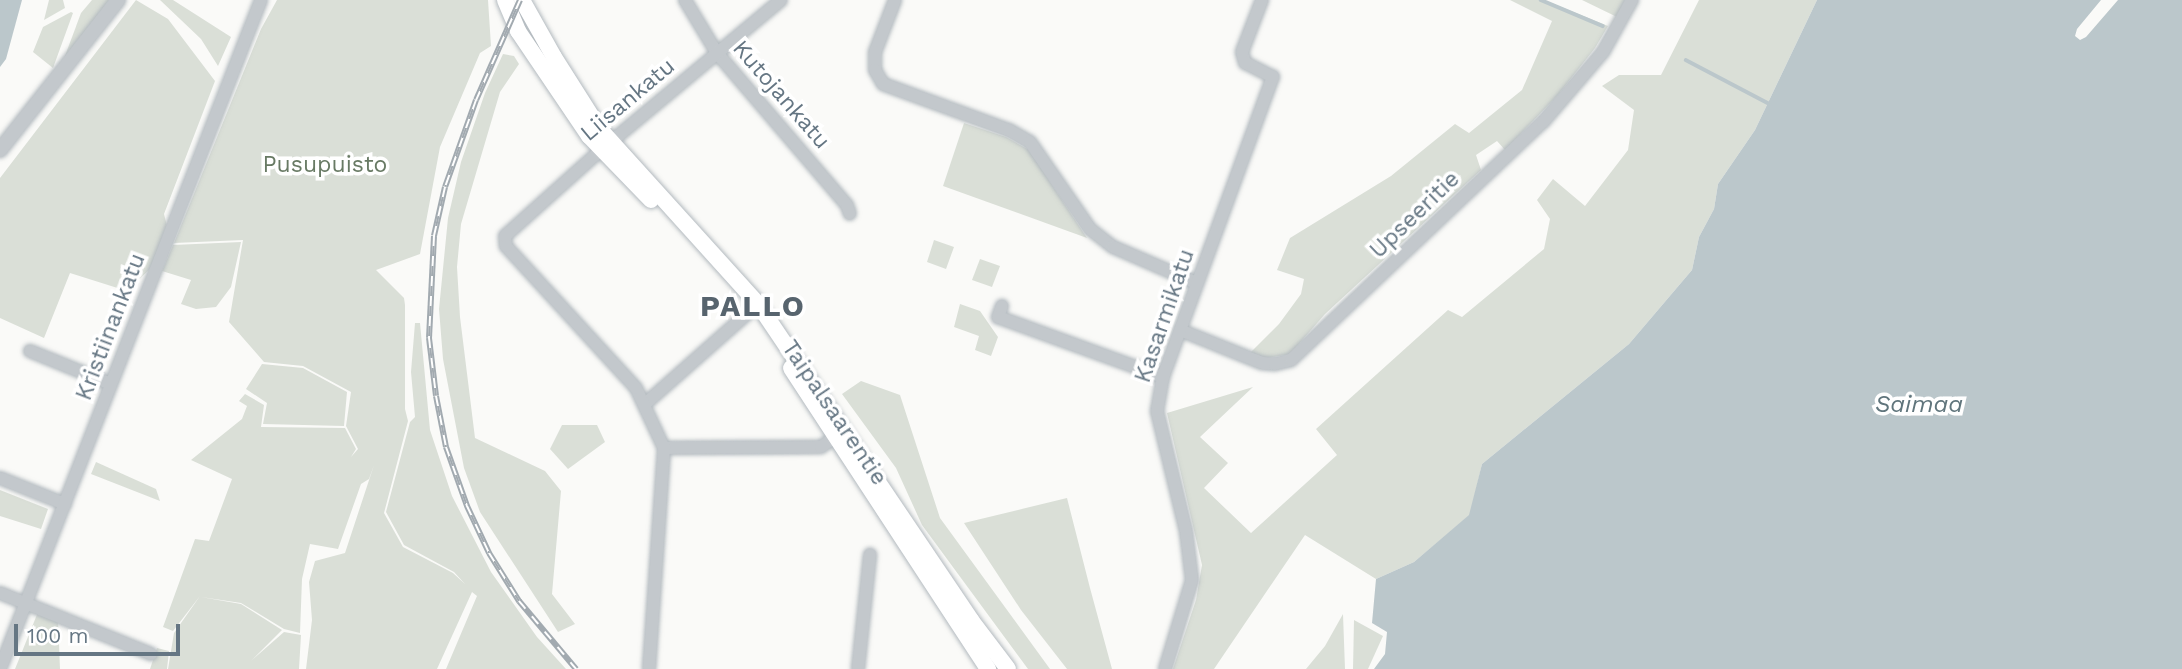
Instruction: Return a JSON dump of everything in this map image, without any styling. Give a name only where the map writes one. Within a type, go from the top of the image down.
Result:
[{"type":"main road","name":"Taipalsaarentie","points":[[506,0],[518,31],[534,57],[606,146],[754,307],[839,434],[988,669]]},
{"type":"main road","name":"Taipalsaarentie","points":[[523,0],[606,146]]},
{"type":"main road","name":"Taipalsaarentie","points":[[839,434],[1008,669]]},
{"type":"street","points":[[0,150],[118,0]]},
{"type":"street","name":"Kristiinankatu","points":[[0,669],[261,0]]},
{"type":"street","name":"Kutojankatu","points":[[685,0],[717,53],[848,205],[850,214]]},
{"type":"street","name":"Liisankatu","points":[[645,404],[636,388],[506,246],[505,236],[606,146],[780,0]]},
{"type":"street","points":[[895,0],[875,52],[875,70],[879,78],[892,89],[1009,130],[1030,142],[1090,229],[1113,247],[1196,283]]},
{"type":"street","name":"Kasarmikatu","points":[[1165,669],[1192,580],[1186,531],[1157,411],[1163,377],[1273,77],[1245,63],[1242,52],[1262,0]]},
{"type":"street","name":"Upseeritie","points":[[1180,330],[1262,363],[1275,364],[1291,360],[1543,122],[1603,52],[1632,0]]},
{"type":"street","points":[[1002,306],[998,317],[1163,377]]},
{"type":"street","points":[[649,669],[664,448],[645,404],[754,307]]},
{"type":"street","points":[[30,351],[111,384]]},
{"type":"street","points":[[664,448],[821,447],[839,434]]},
{"type":"street","points":[[0,478],[65,504]]},
{"type":"street","points":[[858,669],[870,555]]},
{"type":"street","points":[[0,593],[151,654]]},
{"type":"green space","points":[[49,0],[63,0],[65,8],[44,20]]},
{"type":"green space","points":[[92,0],[109,0],[62,64],[81,13]]},
{"type":"green space","points":[[136,0],[168,19],[215,81],[164,214],[168,230],[151,268],[127,291],[70,273],[44,338],[0,318],[0,178]]},
{"type":"green space","points":[[160,0],[173,0],[231,37],[218,66],[201,39]]},
{"type":"green space","name":"Pusupuisto","points":[[277,0],[488,0],[491,46],[480,53],[440,147],[420,254],[376,270],[404,298],[405,305],[405,409],[408,421],[384,513],[403,547],[453,573],[465,584],[454,572],[404,545],[386,512],[410,422],[415,417],[411,372],[415,323],[420,323],[430,430],[452,496],[491,572],[537,637],[566,669],[446,669],[477,596],[472,592],[437,669],[306,669],[312,620],[309,582],[315,561],[345,553],[374,465],[369,479],[361,484],[338,549],[310,544],[302,579],[300,633],[284,629],[241,603],[201,597],[241,604],[282,630],[251,661],[284,632],[301,635],[299,669],[168,669],[174,633],[200,596],[173,631],[163,627],[195,539],[209,541],[232,479],[191,460],[242,419],[247,406],[239,401],[245,394],[264,405],[261,427],[345,428],[356,449],[351,457],[358,449],[346,426],[351,392],[303,366],[264,362],[229,322],[243,240],[174,243],[261,29]]},
{"type":"green space","points":[[1510,0],[1544,0],[1608,26],[1595,48],[1557,96],[1505,150],[1497,141],[1476,155],[1481,170],[1325,314],[1290,354],[1267,358],[1250,353],[1279,324],[1301,294],[1304,279],[1277,270],[1290,238],[1391,176],[1455,124],[1469,133],[1522,90],[1552,21]]},
{"type":"green space","points":[[1582,0],[1625,0],[1617,17]]},
{"type":"green space","points":[[1699,0],[1817,0],[1755,130],[1718,184],[1714,209],[1699,237],[1692,270],[1629,344],[1482,464],[1470,515],[1414,562],[1376,579],[1305,535],[1214,669],[1173,669],[1196,600],[1202,565],[1167,413],[1253,387],[1200,437],[1228,463],[1204,488],[1251,533],[1337,455],[1316,429],[1448,310],[1462,317],[1544,249],[1550,219],[1537,200],[1553,179],[1585,206],[1628,150],[1634,110],[1602,86],[1619,75],[1661,75]]},
{"type":"green space","points":[[73,13],[53,68],[33,52],[43,27]]},
{"type":"green space","points":[[503,54],[514,56],[519,64],[500,92],[461,224],[457,267],[460,317],[475,438],[545,471],[561,491],[552,594],[575,624],[558,632],[480,512],[464,468],[443,359],[439,309],[448,218],[461,162],[485,93]]},
{"type":"green space","points":[[964,123],[1006,137],[1029,150],[1087,238],[943,186]]},
{"type":"green space","points":[[934,240],[954,247],[946,269],[927,262]]},
{"type":"green space","points":[[241,242],[231,287],[216,307],[196,309],[181,304],[191,280],[162,271],[173,245]]},
{"type":"green space","points":[[980,259],[1000,266],[992,287],[972,280]]},
{"type":"green space","points":[[960,304],[980,311],[998,337],[991,356],[975,350],[979,336],[954,327]]},
{"type":"green space","points":[[262,364],[303,368],[347,392],[344,426],[263,424],[267,403],[246,389]]},
{"type":"green space","points":[[861,381],[900,395],[940,518],[1050,669],[1028,669],[922,525],[896,468],[842,394]]},
{"type":"green space","points":[[562,425],[597,425],[605,442],[568,469],[550,449]]},
{"type":"green space","points":[[96,462],[156,489],[160,501],[91,474]]},
{"type":"green space","points":[[0,490],[48,509],[41,529],[0,516]]},
{"type":"green space","points":[[1067,498],[1112,669],[1067,669],[1021,610],[964,523]]},
{"type":"green space","points":[[38,612],[58,620],[60,669],[15,669]]},
{"type":"green space","points":[[1343,614],[1345,669],[1306,669],[1325,646]]},
{"type":"green space","points":[[1354,620],[1383,636],[1368,669],[1353,669]]},
{"type":"green space","points":[[157,648],[169,651],[167,669],[150,669]]},
{"type":"water","points":[[0,0],[22,0],[6,59],[0,67]]},
{"type":"water","name":"Saimaa","points":[[1817,0],[2101,0],[2077,29],[2075,36],[2080,40],[2086,37],[2118,0],[2182,0],[2182,669],[1374,669],[1385,654],[1387,632],[1372,623],[1376,579],[1414,562],[1469,515],[1482,464],[1629,344],[1692,270],[1699,237],[1714,209],[1718,184],[1755,130]]},
{"type":"waterway","points":[[1541,0],[1603,26]]},
{"type":"waterway","points":[[1686,60],[1768,103]]},
{"type":"railway","points":[[520,0],[476,100],[445,187],[434,236],[429,338],[446,447],[467,506],[489,553],[519,601],[576,669]]},
{"type":"district","name":"PALLO","points":[[753,306]]}]
